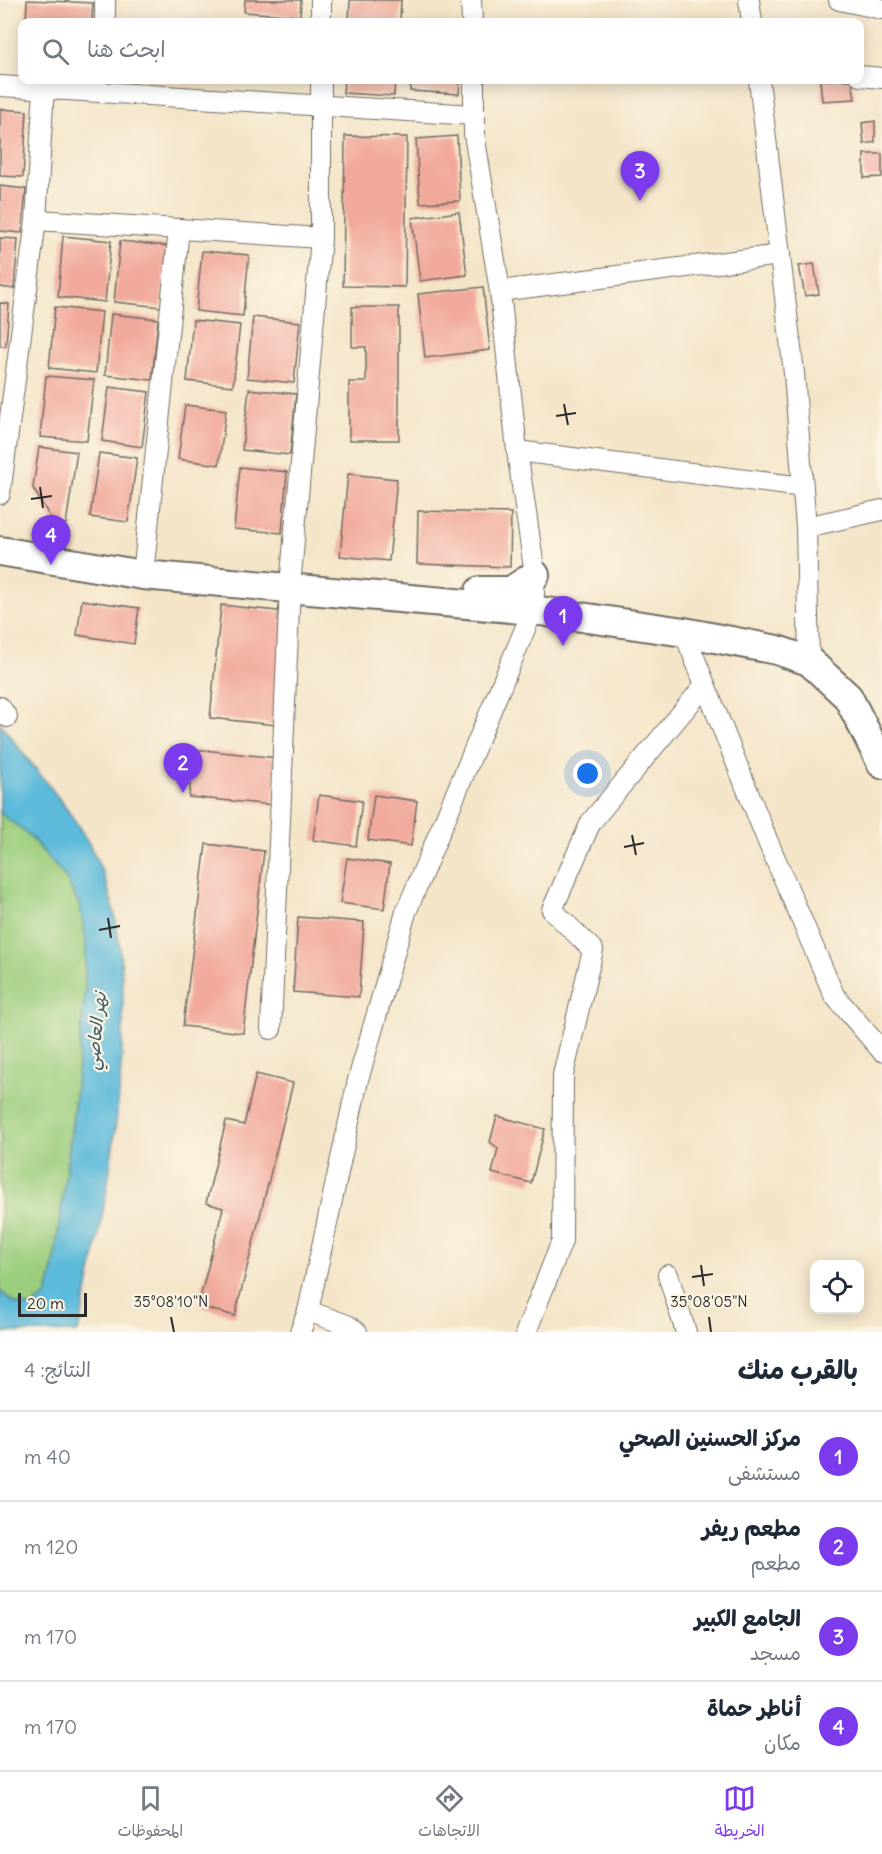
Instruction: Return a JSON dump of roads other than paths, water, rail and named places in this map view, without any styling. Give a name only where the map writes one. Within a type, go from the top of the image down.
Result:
[{"type":"main road","points":[[0,531],[144,566]]},
{"type":"main road","points":[[0,551],[291,579],[495,592],[511,591],[535,575]]},
{"type":"main road","points":[[291,579],[684,632],[777,650],[809,661],[848,697],[882,764]]},
{"type":"street","points":[[105,0],[105,18]]},
{"type":"street","points":[[321,0],[321,18]]},
{"type":"street","points":[[471,0],[472,18]]},
{"type":"street","points":[[747,18],[749,0]]},
{"type":"street","points":[[839,0],[882,9]]},
{"type":"street","points":[[864,76],[882,78]]},
{"type":"street","points":[[271,1029],[291,579],[321,238],[321,84]]},
{"type":"street","points":[[300,1332],[308,1311],[358,1080],[406,912],[533,610],[535,575],[517,451],[500,291],[474,134],[474,84]]},
{"type":"street","points":[[759,84],[780,255],[803,487],[809,661]]},
{"type":"street","points":[[0,86],[44,88],[103,86],[321,105],[474,115]]},
{"type":"street","points":[[0,494],[36,220],[44,88]]},
{"type":"street","points":[[36,220],[321,238]]},
{"type":"street","points":[[144,566],[179,229]]},
{"type":"street","points":[[500,291],[780,255]]},
{"type":"street","points":[[517,451],[803,487]]},
{"type":"street","points":[[806,527],[882,510]]},
{"type":"street","points":[[684,632],[768,842],[834,995],[882,1051]]},
{"type":"street","points":[[526,1332],[562,1241],[563,1075],[593,950],[552,910],[591,822],[705,685]]},
{"type":"street","points":[[668,1275],[686,1332]]},
{"type":"street","points":[[308,1311],[347,1325],[357,1332]]},
{"type":"water","name":"نهر العاصي","points":[[0,723],[64,806],[97,860],[113,909],[121,965],[123,1028],[119,1093],[101,1223],[78,1332],[0,1332],[0,1291],[16,1304],[32,1307],[47,1295],[54,1265],[73,1118],[85,990],[86,940],[80,906],[65,877],[29,835],[0,813]]},
{"type":"place","name":"الجامع الكبير","points":[[640,201]]},
{"type":"place","name":"أناطر حماة","points":[[51,565]]},
{"type":"place","name":"مركز الحسنين الصحي","points":[[563,646]]},
{"type":"place","name":"مطعم ريفر","points":[[183,793]]}]
